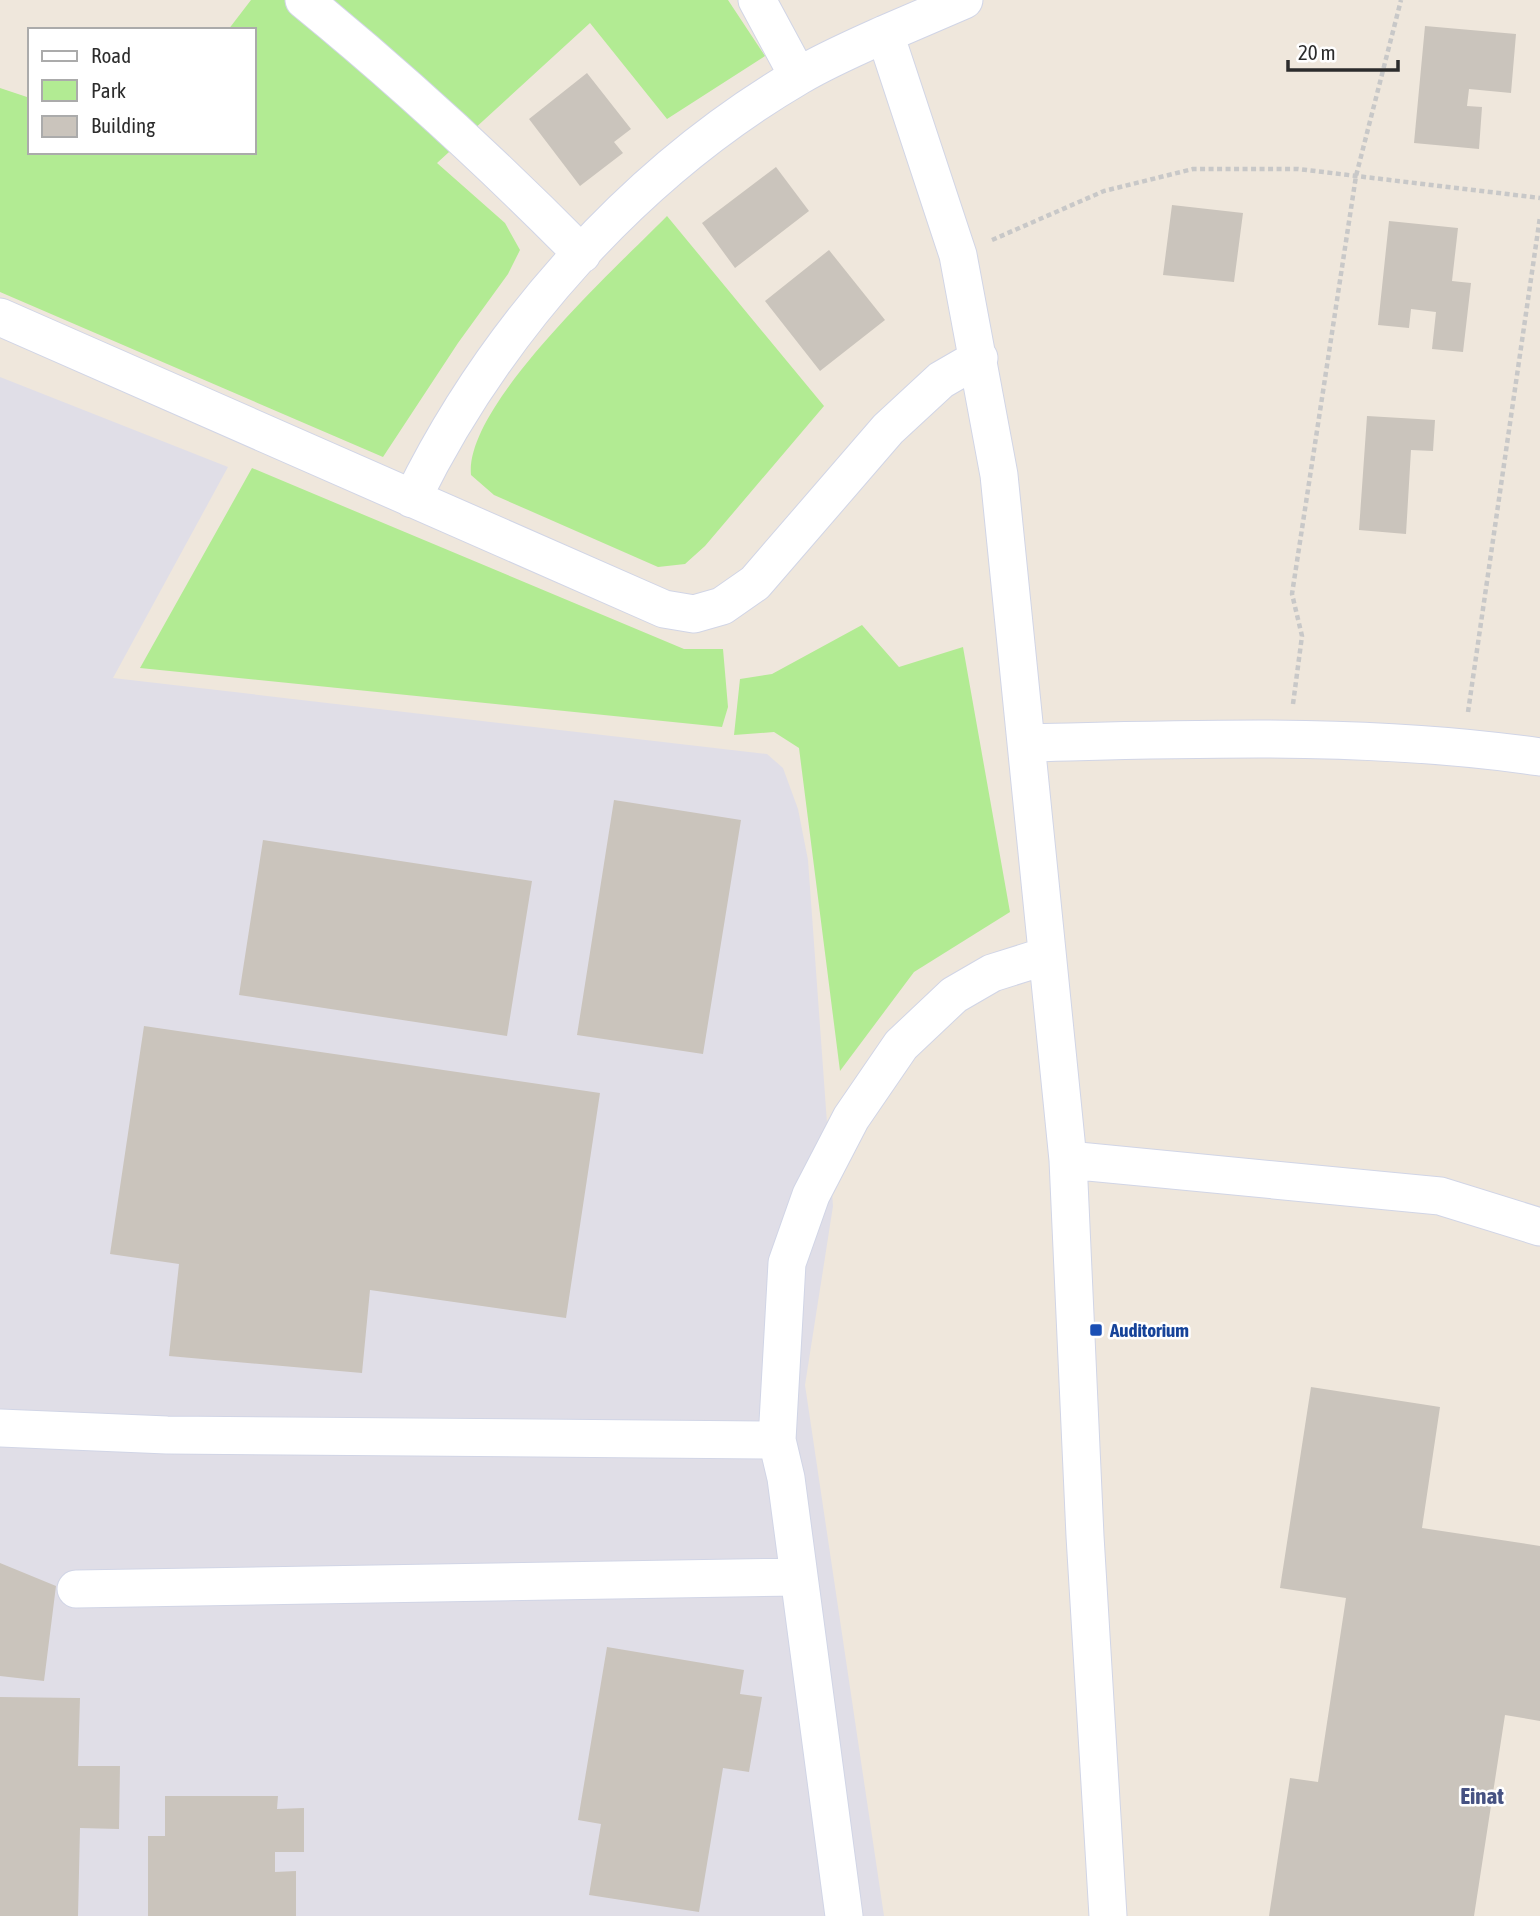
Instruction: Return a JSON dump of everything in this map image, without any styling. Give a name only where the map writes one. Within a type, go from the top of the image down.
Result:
[{"type":"street","points":[[304,0],[388,68],[486,157],[582,254]]},
{"type":"street","points":[[757,0],[798,76]]},
{"type":"street","points":[[412,499],[442,438],[489,364],[550,288],[676,162],[755,103],[798,76],[964,0]]},
{"type":"street","points":[[885,34],[933,170],[958,255],[999,475],[1068,1160],[1084,1536],[1108,1916]]},
{"type":"street","points":[[0,317],[664,610],[694,614],[722,607],[755,583],[888,429],[941,380],[979,358]]},
{"type":"street","points":[[1026,743],[1404,741],[1540,757]]},
{"type":"street","points":[[844,1916],[799,1577],[777,1440],[788,1263],[811,1195],[851,1118],[901,1045],[954,995],[992,972],[1046,957]]},
{"type":"street","points":[[1068,1160],[1440,1196],[1540,1227]]},
{"type":"street","points":[[0,1428],[167,1435],[777,1440]]},
{"type":"street","points":[[76,1589],[799,1577]]},
{"type":"path","points":[[1287,740],[1303,636],[1292,594],[1356,176],[1401,0]]},
{"type":"path","points":[[958,255],[1104,191],[1193,169],[1298,169],[1540,198]]},
{"type":"path","points":[[1463,747],[1540,217]]},
{"type":"shaded area","points":[[0,377],[228,467],[113,678],[767,754],[783,768],[798,809],[808,860],[833,1206],[805,1385],[884,1916],[0,1916]]},
{"type":"green space","points":[[251,0],[728,0],[765,56],[667,119],[590,23],[437,163],[505,223],[520,250],[508,274],[458,343],[383,457],[0,292],[0,88],[28,97],[28,154],[256,154],[256,28],[230,28]]},
{"type":"green space","points":[[667,216],[824,406],[705,546],[685,564],[658,567],[494,495],[471,475],[475,446],[492,412],[517,375],[582,301]]},
{"type":"green space","points":[[252,468],[684,649],[723,649],[728,707],[722,727],[140,668]]},
{"type":"green space","points":[[862,625],[899,667],[963,647],[1010,912],[914,972],[840,1071],[799,748],[774,732],[734,735],[740,679],[772,674]]},
{"type":"building","points":[[1425,26],[1516,34],[1511,93],[1469,89],[1467,106],[1482,107],[1479,149],[1414,143]]},
{"type":"building","points":[[587,73],[631,129],[614,142],[623,153],[580,186],[529,119]]},
{"type":"building","points":[[776,167],[809,211],[735,268],[702,223]]},
{"type":"building","points":[[1172,205],[1243,213],[1234,282],[1163,275]]},
{"type":"building","points":[[1389,221],[1458,228],[1452,281],[1471,283],[1463,352],[1432,349],[1436,312],[1411,309],[1409,328],[1378,325]]},
{"type":"building","points":[[829,250],[885,320],[820,371],[765,301]]},
{"type":"building","points":[[1367,416],[1435,420],[1433,451],[1411,450],[1406,534],[1359,530]]},
{"type":"building","points":[[614,800],[741,820],[703,1054],[577,1035]]},
{"type":"building","points":[[263,840],[532,881],[507,1036],[239,995]]},
{"type":"building","points":[[144,1026],[600,1093],[566,1318],[370,1290],[362,1373],[169,1356],[179,1264],[110,1254]]},
{"type":"building","points":[[1311,1387],[1440,1407],[1422,1528],[1540,1546],[1540,1721],[1505,1715],[1474,1916],[1269,1916],[1290,1778],[1318,1782],[1346,1598],[1280,1588]]},
{"type":"building","points":[[0,1563],[56,1586],[44,1681],[0,1676]]},
{"type":"building","points":[[607,1647],[744,1670],[740,1694],[762,1697],[749,1772],[723,1768],[699,1912],[589,1895],[601,1824],[578,1820]]},
{"type":"building","points":[[0,1697],[80,1698],[78,1766],[120,1766],[119,1829],[80,1828],[78,1916],[0,1916]]},
{"type":"building","points":[[165,1796],[278,1796],[277,1809],[304,1808],[304,1852],[275,1852],[275,1872],[296,1871],[296,1916],[148,1916],[148,1836],[165,1836]]},
{"type":"place","name":"Auditorium","points":[[1096,1330]]},
{"type":"district","name":"Einat","points":[[1482,1796]]}]
